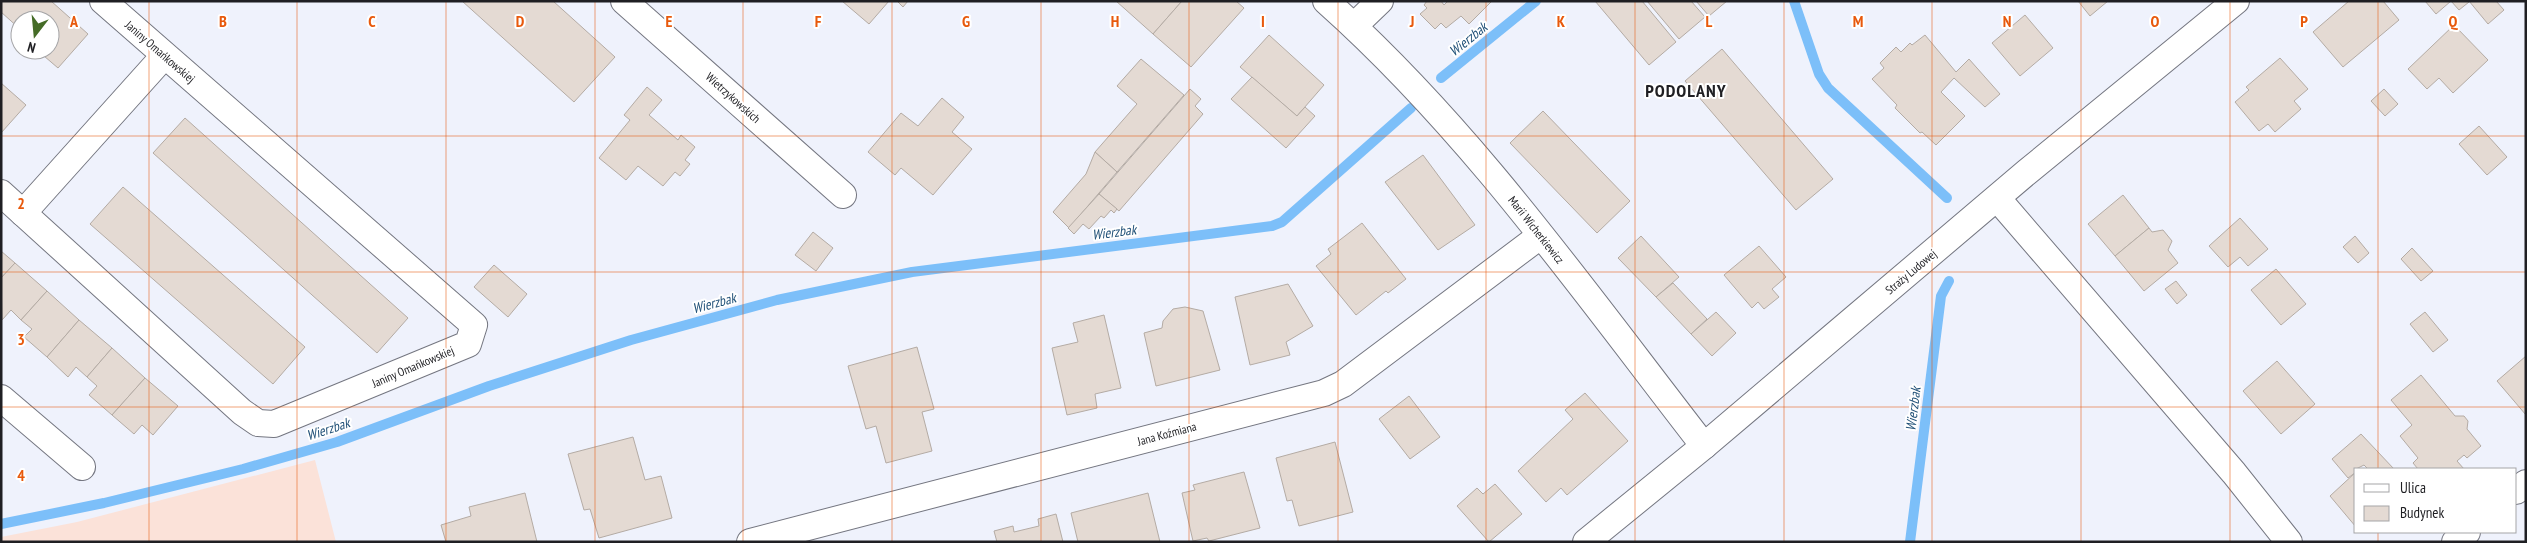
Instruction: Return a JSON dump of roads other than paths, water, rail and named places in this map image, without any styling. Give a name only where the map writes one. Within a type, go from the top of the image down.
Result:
[{"type":"street","name":"Janiny Omańkowskiej","points":[[1,193],[242,412],[258,423],[274,424],[468,344],[474,325],[103,1]]},
{"type":"street","name":"Wietrzykowskich","points":[[624,1],[843,196]]},
{"type":"street","name":"Marii Wicherkiewicz","points":[[1326,1],[1380,50],[1461,137],[1704,446]]},
{"type":"street","points":[[1354,26],[1380,1]]},
{"type":"street","name":"Straży Ludowej","points":[[1586,542],[1704,446],[1997,198],[2236,1]]},
{"type":"street","points":[[23,212],[164,56]]},
{"type":"street","points":[[1997,198],[2234,473],[2289,542]]},
{"type":"street","name":"Jana Koźmiana","points":[[750,542],[1324,393],[1343,384],[1540,236]]},
{"type":"street","points":[[1,398],[82,468]]},
{"type":"street","points":[[2455,542],[2466,533]]},
{"type":"waterway","name":"Wierzbak","points":[[1441,78],[1536,1]]},
{"type":"waterway","name":"Wierzbak","points":[[1794,1],[1819,74],[1828,88],[1947,198]]},
{"type":"waterway","name":"Wierzbak","points":[[1,524],[104,503],[243,469],[337,442],[489,386],[631,340],[777,300],[912,272],[1272,226],[1282,222],[1411,108]]},
{"type":"waterway","name":"Wierzbak","points":[[1910,542],[1941,296],[1949,281]]},
{"type":"district","name":"PODOLANY","points":[[1686,91]]}]
